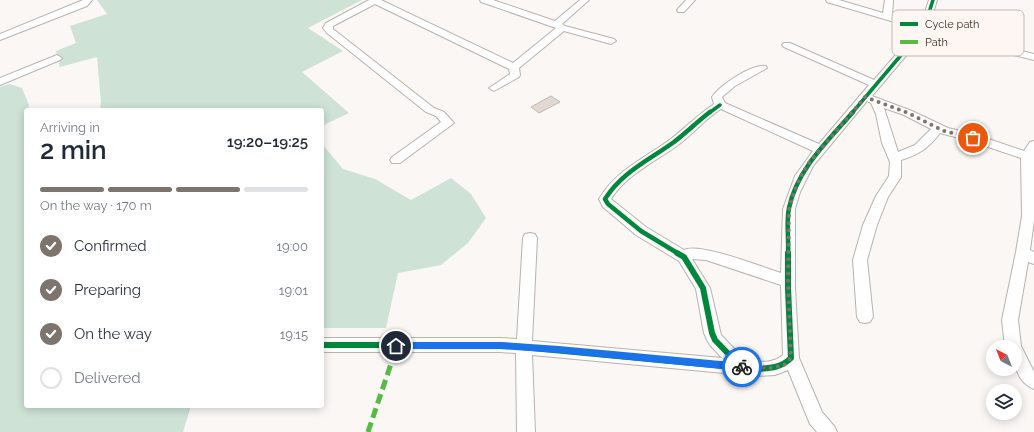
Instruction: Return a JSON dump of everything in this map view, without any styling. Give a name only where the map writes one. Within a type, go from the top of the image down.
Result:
[{"type":"street","points":[[0,37],[84,4],[88,0]]},
{"type":"street","points":[[396,160],[448,123],[440,114],[430,110],[330,31],[328,28],[329,25],[375,0],[514,67]]},
{"type":"street","points":[[484,0],[559,26],[611,41]]},
{"type":"street","points":[[494,88],[514,76],[514,67],[585,0]]},
{"type":"street","points":[[681,10],[691,0]]},
{"type":"street","points":[[830,0],[892,18]]},
{"type":"street","points":[[887,17],[889,0]]},
{"type":"street","points":[[930,10],[933,0]]},
{"type":"street","points":[[787,45],[875,84]]},
{"type":"street","points":[[1024,55],[1034,57]]},
{"type":"street","points":[[828,432],[816,418],[791,358],[788,281],[789,209],[801,176],[820,149],[870,98],[875,84],[901,56]]},
{"type":"street","points":[[0,82],[57,58]]},
{"type":"street","points":[[762,68],[732,82],[723,89],[717,97],[720,105],[820,149]]},
{"type":"street","points":[[870,98],[908,113],[953,134],[1032,153],[1028,216],[1028,256],[1010,320],[1011,340]]},
{"type":"street","points":[[865,317],[860,260],[870,225],[882,196],[895,177],[896,162],[888,143],[881,114],[870,98]]},
{"type":"street","points":[[720,105],[710,111],[674,142],[632,169],[610,189],[605,199],[608,204],[641,231],[684,257],[703,288],[712,333],[715,340],[741,367]]},
{"type":"street","points":[[894,157],[910,155],[920,149],[938,128]]},
{"type":"street","points":[[526,432],[524,347],[530,238]]},
{"type":"street","points":[[684,257],[690,254],[706,255],[788,281]]},
{"type":"street","points":[[324,345],[524,347],[741,367],[772,368],[784,365],[791,358]]},
{"type":"street","points":[[1022,366],[1027,376],[1034,381]]},
{"type":"green space","points":[[97,0],[362,0],[308,28],[343,51],[302,72],[349,113],[324,125],[324,108],[100,108],[97,57],[60,67],[56,51],[76,43],[70,26],[107,14]]},
{"type":"green space","points":[[9,84],[22,88],[29,105],[28,108],[24,108],[24,408],[190,408],[183,432],[0,432],[0,87]]},
{"type":"green space","points":[[324,146],[343,169],[375,179],[411,200],[451,178],[471,194],[486,218],[468,243],[441,265],[398,273],[386,328],[324,328]]},
{"type":"building","points":[[551,96],[560,102],[539,113],[531,107]]},
{"type":"marked path","points":[[368,432],[397,346]]},
{"type":"cycle path","points":[[930,10],[933,0]]},
{"type":"cycle path","points":[[324,345],[500,345],[756,369],[775,368],[783,365],[791,358],[788,288],[789,209],[794,192],[809,163],[900,56]]},
{"type":"cycle path","points":[[720,105],[708,113],[674,142],[627,173],[611,189],[605,199],[608,204],[641,231],[684,257],[703,288],[712,333],[715,340],[741,367]]},
{"type":"way so far","points":[[742,367],[756,369],[772,368],[784,365],[791,358],[788,288],[789,209],[794,192],[809,163],[865,97],[908,113],[944,131],[973,138]]},
{"type":"route","points":[[396,346],[500,346],[742,367]]}]
